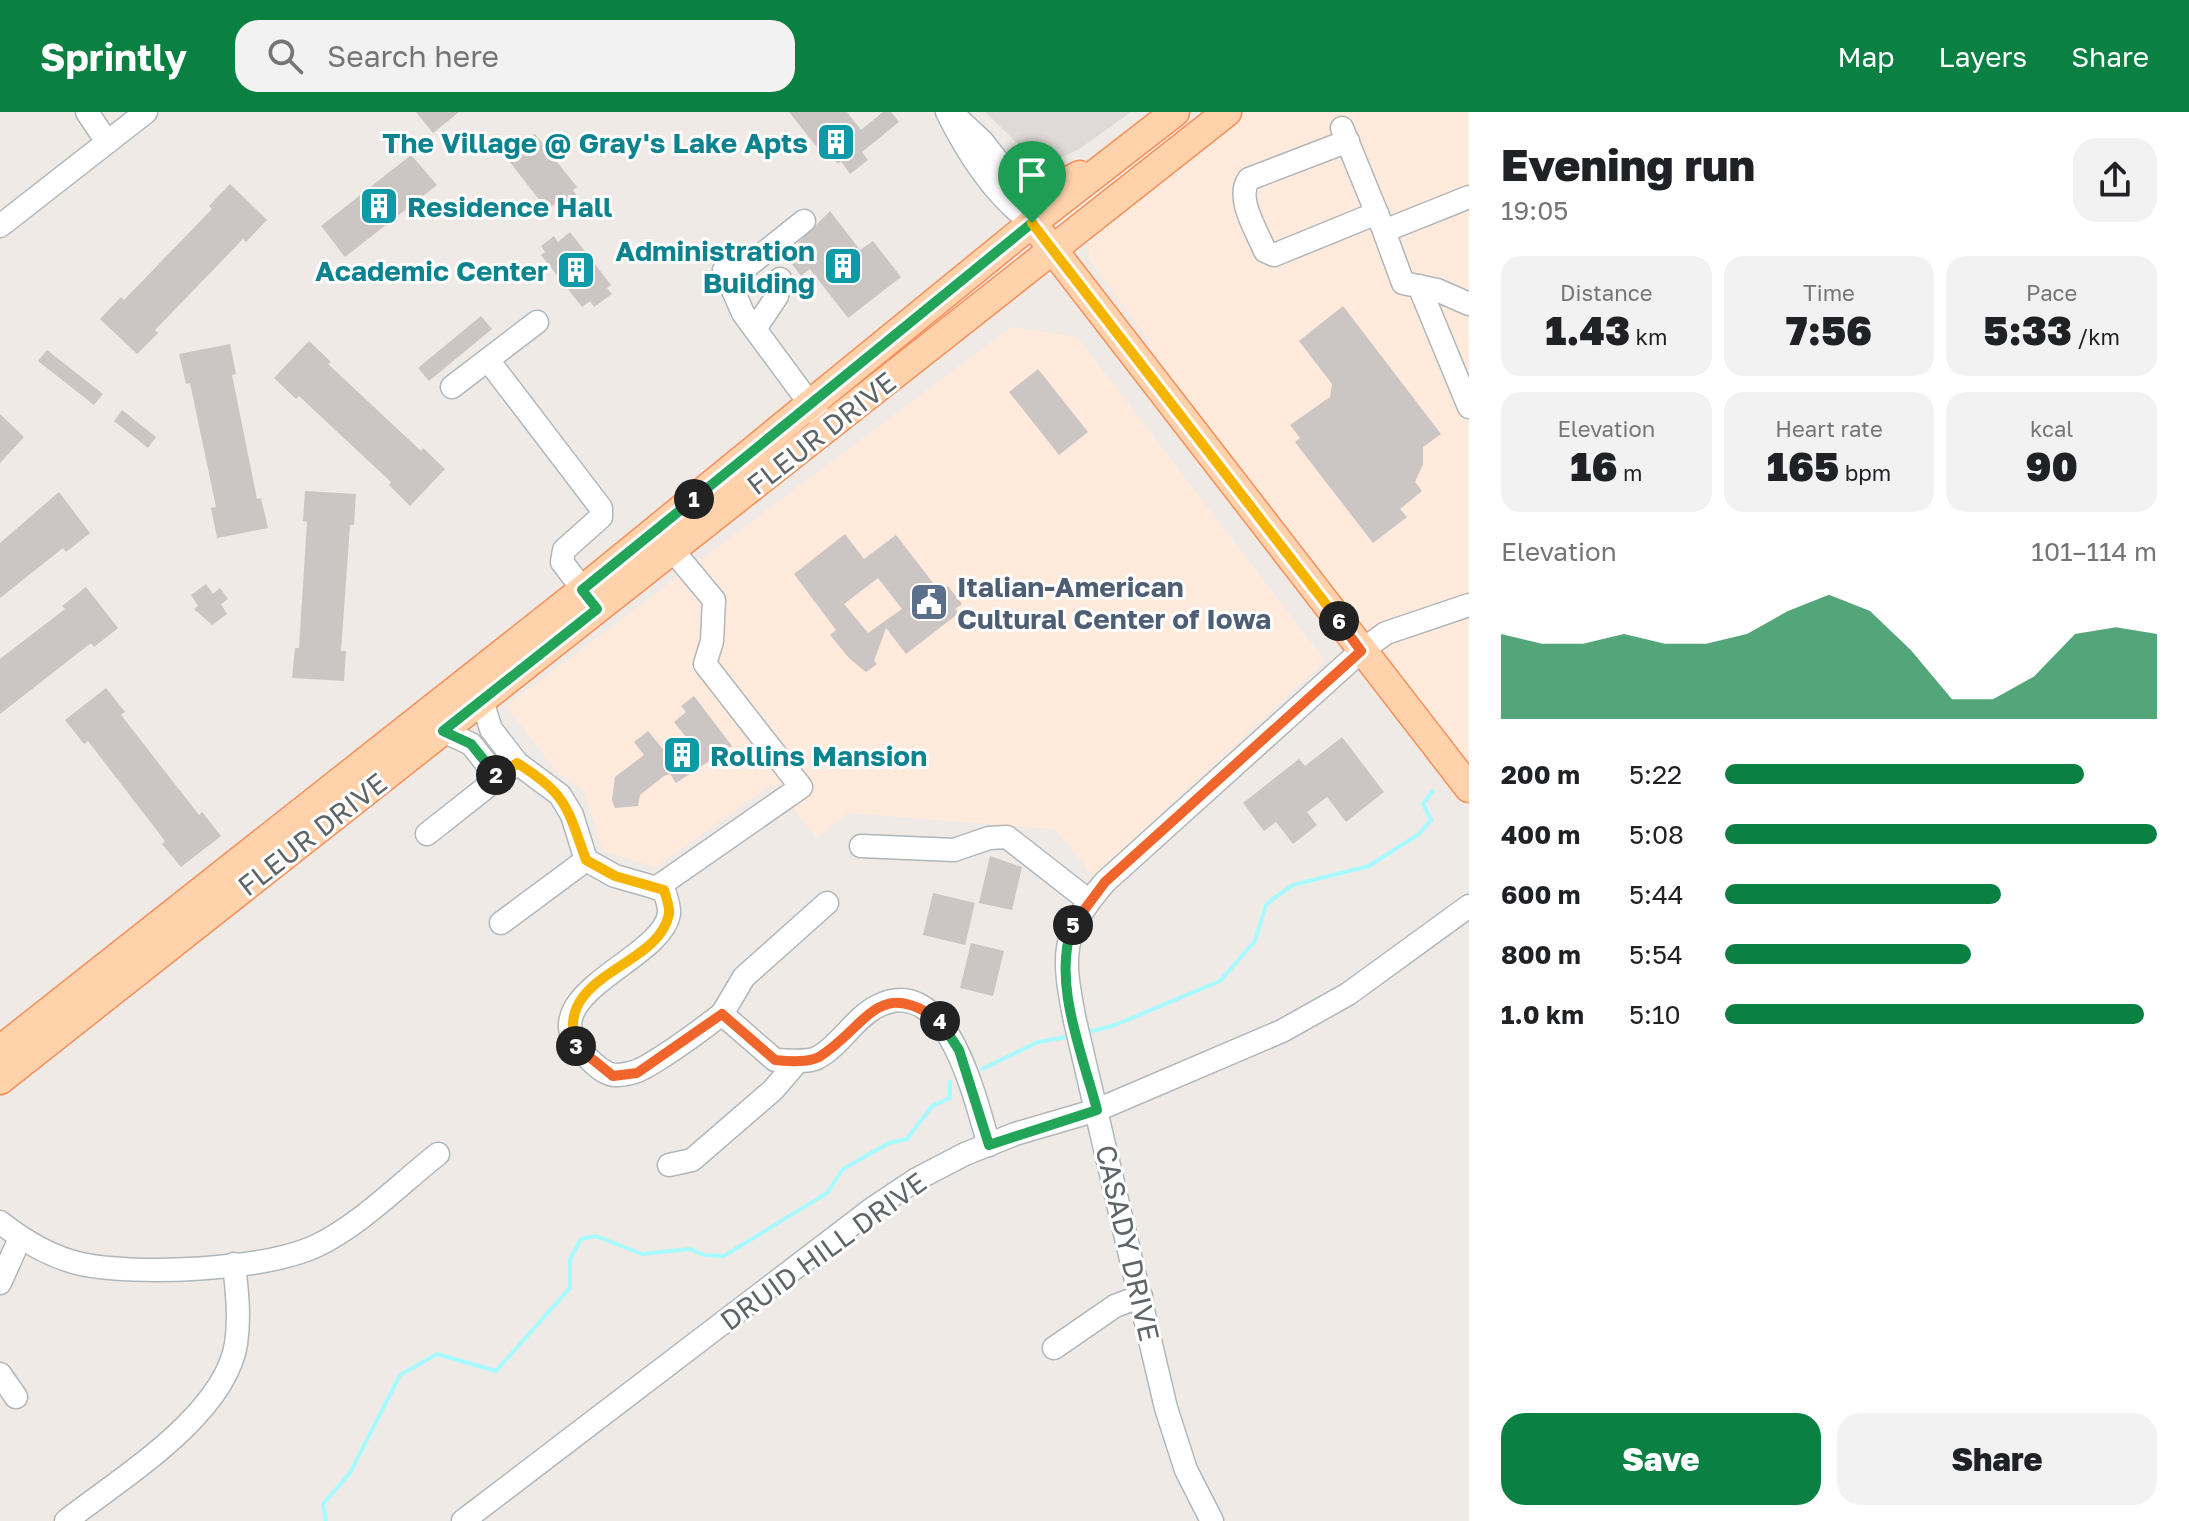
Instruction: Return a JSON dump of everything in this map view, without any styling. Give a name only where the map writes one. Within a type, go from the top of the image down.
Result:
[{"type":"main road","name":"FLEUR DRIVE","points":[[0,1050],[590,600],[664,540],[810,404],[1032,223],[1175,112]]},
{"type":"main road","name":"FLEUR DRIVE","points":[[664,540],[828,427],[1227,112]]},
{"type":"main road","points":[[1012,179],[1032,188],[1059,186],[1136,142]]},
{"type":"main road","points":[[1032,223],[1469,787]]},
{"type":"main road","name":"FLEUR DRIVE","points":[[0,1080],[482,701],[590,600]]},
{"type":"street","points":[[87,112],[107,142]]},
{"type":"street","points":[[949,112],[982,141],[1025,195],[1032,223]]},
{"type":"street","points":[[949,112],[965,148],[1012,208],[1032,223]]},
{"type":"street","points":[[0,226],[107,142],[135,115]]},
{"type":"street","points":[[1469,197],[1380,222],[1274,255],[1265,251],[1244,201],[1244,186],[1249,179],[1345,135],[1380,222],[1403,283],[1469,304]]},
{"type":"street","points":[[804,221],[727,275],[743,313],[777,349],[810,404],[828,427]]},
{"type":"street","points":[[755,329],[777,296],[780,279]]},
{"type":"street","points":[[1419,286],[1469,407]]},
{"type":"street","points":[[452,387],[537,322]]},
{"type":"street","points":[[488,360],[601,508],[601,517],[564,550],[562,562],[590,600]]},
{"type":"street","points":[[656,888],[801,787],[705,664],[719,642],[714,600],[664,540]]},
{"type":"street","name":"CASADY DRIVE","points":[[1212,1521],[1175,1440],[1076,1029],[1067,949],[1075,920],[1089,901],[1361,651],[1386,633],[1469,605]]},
{"type":"street","points":[[482,701],[491,729],[517,763],[560,795],[572,815],[586,860],[615,876],[664,890],[670,912],[661,933],[595,985],[574,1008],[570,1020],[575,1046],[613,1076],[637,1073],[722,1014],[744,977],[827,903]]},
{"type":"street","points":[[471,744],[491,729]]},
{"type":"street","points":[[443,731],[471,744],[498,778]]},
{"type":"street","points":[[427,834],[517,763]]},
{"type":"street","points":[[861,846],[954,850],[989,838],[1007,837],[1089,901]]},
{"type":"street","points":[[501,923],[586,860]]},
{"type":"street","name":"DRUID HILL DRIVE","points":[[463,1521],[872,1209],[917,1179],[989,1145],[1097,1110],[1282,1031],[1348,994],[1469,906]]},
{"type":"street","points":[[722,1014],[775,1060],[798,1061],[817,1058],[878,1006],[899,1001],[920,1007],[940,1022],[959,1050],[989,1145]]},
{"type":"street","points":[[669,1165],[692,1160],[773,1090],[798,1061]]},
{"type":"street","points":[[0,1222],[20,1238],[82,1264],[126,1270],[284,1258],[318,1245],[438,1154]]},
{"type":"street","points":[[0,1283],[20,1238]]},
{"type":"street","points":[[66,1521],[180,1431],[202,1411],[220,1387],[236,1345],[239,1315],[234,1264]]},
{"type":"street","points":[[1054,1348],[1115,1306],[1141,1296]]},
{"type":"street","points":[[0,1374],[16,1397]]},
{"type":"shaded area","points":[[985,112],[1131,112],[1078,150],[1048,163],[1020,146]]},
{"type":"shaded area","points":[[1227,112],[1469,112],[1469,788],[1178,393],[1142,331],[1089,259],[1089,236]]},
{"type":"shaded area","points":[[1011,327],[1077,337],[1325,661],[1093,876],[1055,829],[848,813],[817,838],[773,783],[656,867],[603,851],[584,790],[558,773],[506,706]]},
{"type":"building","points":[[416,112],[459,112],[433,133]]},
{"type":"building","name":"The Village @ Gray's Lake Apts","points":[[789,112],[847,112],[861,130],[883,112],[891,112],[899,122],[862,152],[868,160],[850,174],[841,161],[838,164],[833,157],[828,161]]},
{"type":"building","points":[[535,134],[577,187],[573,190],[577,196],[561,209],[556,203],[547,210],[506,157],[516,149],[514,146]]},
{"type":"building","name":"Residence Hall","points":[[411,155],[437,185],[345,257],[321,226]]},
{"type":"building","points":[[230,184],[267,220],[246,242],[243,239],[155,330],[158,333],[137,354],[100,319],[121,297],[124,300],[212,209],[209,206]]},
{"type":"building","name":"Administration Building","points":[[830,211],[860,250],[873,241],[901,277],[848,318],[810,269],[801,276],[791,263],[800,257],[793,248]]},
{"type":"building","name":"Academic Center","points":[[570,232],[611,285],[607,288],[612,294],[594,307],[590,301],[582,307],[541,255],[545,252],[541,246],[554,236],[558,242]]},
{"type":"building","points":[[1343,306],[1441,434],[1423,447],[1423,464],[1415,482],[1422,491],[1400,509],[1407,517],[1373,543],[1295,442],[1300,438],[1290,425],[1330,397],[1332,384],[1299,341]]},
{"type":"building","points":[[481,316],[492,329],[429,381],[418,368]]},
{"type":"building","points":[[309,341],[331,362],[328,364],[421,451],[423,448],[445,469],[410,506],[389,485],[391,482],[299,396],[296,399],[274,378]]},
{"type":"building","points":[[230,344],[236,374],[232,375],[257,499],[261,498],[268,528],[217,538],[211,508],[216,507],[190,383],[186,384],[179,354]]},
{"type":"building","points":[[47,350],[103,394],[94,405],[38,361]]},
{"type":"building","points":[[1038,369],[1088,432],[1059,455],[1009,392]]},
{"type":"building","points":[[122,410],[156,437],[148,448],[114,421]]},
{"type":"building","points":[[0,414],[24,437],[0,463]]},
{"type":"building","points":[[305,491],[356,494],[354,525],[350,525],[341,651],[346,651],[344,681],[292,678],[295,648],[299,648],[307,522],[303,521]]},
{"type":"building","points":[[59,492],[90,533],[66,552],[63,548],[0,598],[0,543]]},
{"type":"building","name":"Italian-American Cultural Center of Iowa","points":[[845,534],[864,559],[896,535],[937,588],[942,591],[948,586],[962,604],[955,609],[959,613],[906,654],[886,628],[874,661],[877,664],[866,672],[849,658],[830,635],[836,630],[794,574]],"holes":[[[878,578],[902,609],[868,633],[844,604]]]},
{"type":"building","points":[[206,584],[213,594],[220,588],[228,599],[221,604],[227,614],[212,625],[194,609],[198,606],[191,595]]},
{"type":"building","points":[[86,587],[118,628],[94,647],[91,643],[0,714],[0,659],[65,609],[62,606]]},
{"type":"building","points":[[106,688],[125,712],[121,715],[199,815],[202,812],[221,836],[181,867],[162,844],[165,841],[88,741],[84,744],[65,720]]},
{"type":"building","name":"Rollins Mansion","points":[[694,696],[732,746],[676,783],[670,774],[664,776],[640,795],[638,806],[615,808],[612,800],[615,777],[644,755],[634,742],[648,731],[666,753],[686,737],[674,722],[686,712],[681,706]]},
{"type":"building","points":[[1342,737],[1384,792],[1346,822],[1327,797],[1307,812],[1317,825],[1293,844],[1276,822],[1264,831],[1243,803],[1299,759],[1305,766]]},
{"type":"building","points":[[990,856],[1022,867],[1012,910],[979,903]]},
{"type":"building","points":[[933,893],[975,903],[965,945],[923,935]]},
{"type":"building","points":[[971,943],[1004,951],[993,996],[960,988]]},
{"type":"waterway","points":[[1085,1033],[1115,1025],[1220,981],[1255,941],[1266,905],[1293,885],[1369,866],[1419,834],[1431,820],[1423,804],[1433,791]]},
{"type":"waterway","points":[[982,1069],[1038,1042],[1073,1036]]},
{"type":"waterway","points":[[326,1521],[323,1504],[350,1473],[400,1375],[437,1354],[496,1371],[570,1288],[570,1259],[581,1239],[596,1236],[642,1254],[690,1249],[704,1255],[724,1256],[827,1193],[843,1169],[889,1143],[907,1139],[932,1106],[950,1098],[950,1082]]},
{"type":"place","name":"The Village @ Gray's Lake Apts","points":[[836,142]]},
{"type":"place","name":"Residence Hall","points":[[379,206]]},
{"type":"place","name":"Administration Building","points":[[843,266]]},
{"type":"place","name":"Academic Center","points":[[576,270]]},
{"type":"place","name":"Italian-American Cultural Center of Iowa","points":[[929,602]]},
{"type":"place","name":"Rollins Mansion","points":[[682,755]]},
{"type":"route","points":[[1032,223],[1361,651],[1105,882],[1075,920],[1067,949],[1066,971],[1078,1037],[1097,1110],[1015,1134],[989,1145],[959,1050],[940,1022],[920,1007],[899,1001],[878,1006],[817,1058],[775,1060],[722,1014],[637,1073],[613,1076],[595,1065],[575,1046],[570,1020],[574,1008],[595,985],[661,933],[670,912],[664,890],[615,876],[586,860],[572,815],[560,795],[517,763],[498,778],[471,744],[443,731],[597,609],[582,590],[1032,223]]}]
